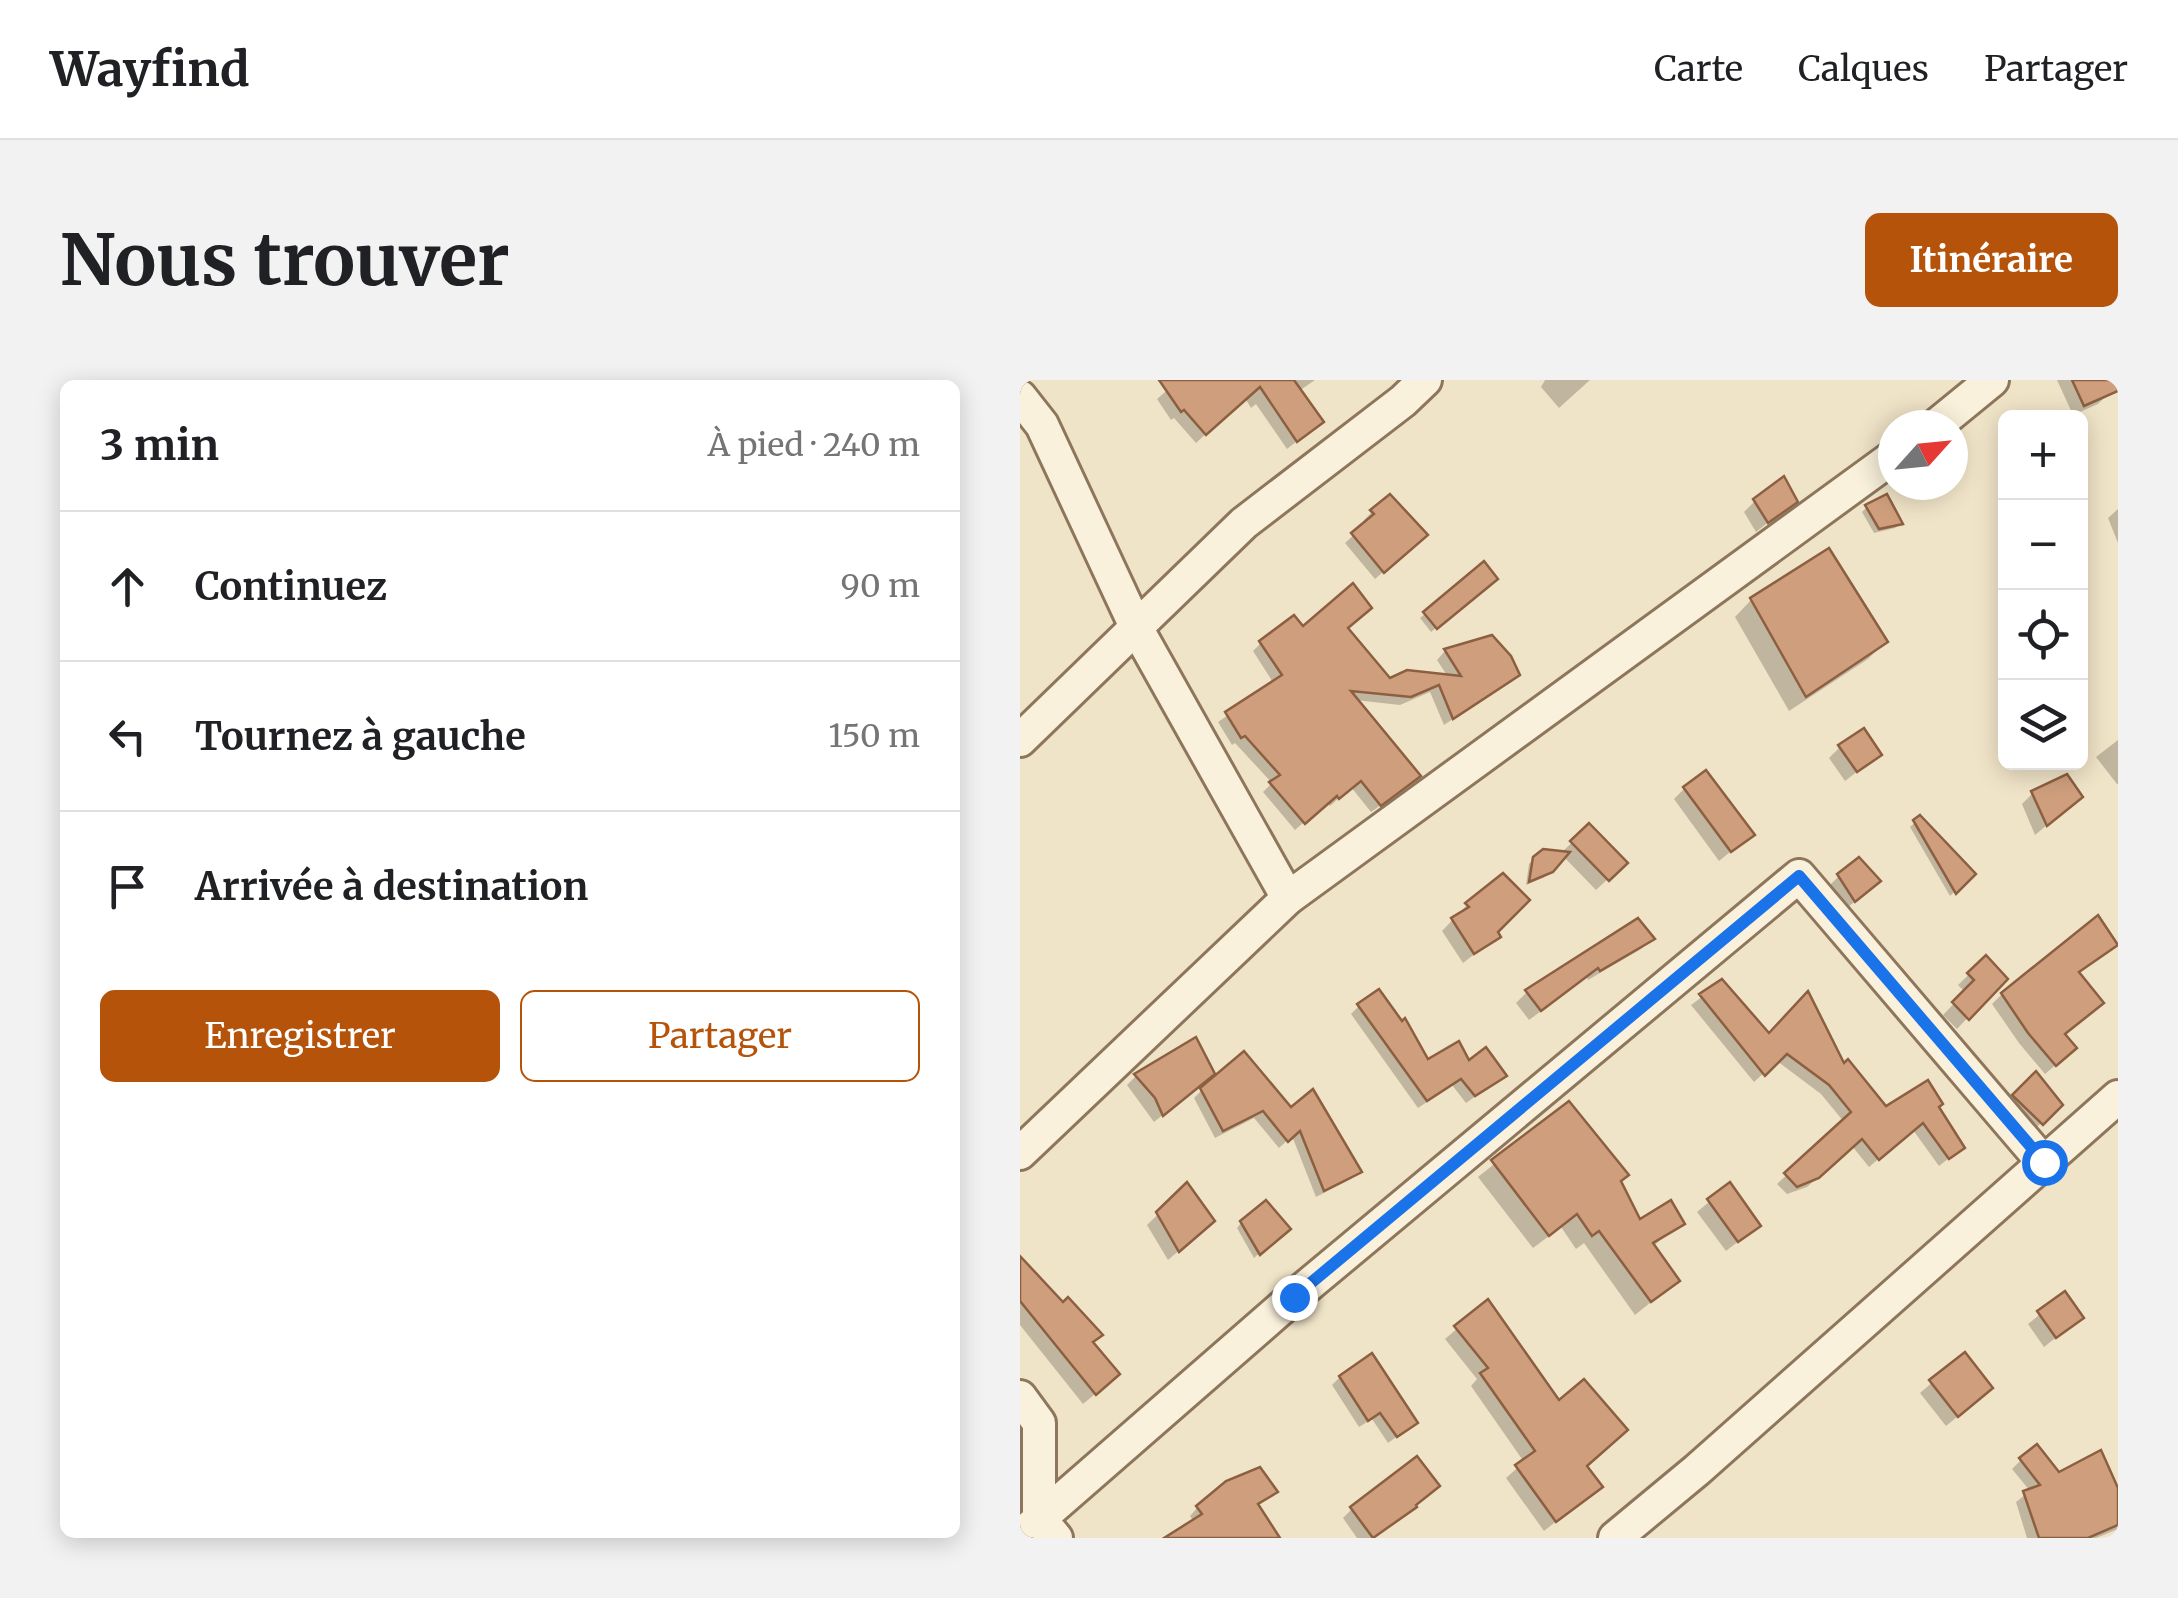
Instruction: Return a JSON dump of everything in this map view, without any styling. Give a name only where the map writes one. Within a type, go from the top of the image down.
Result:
[{"type":"street","points":[[1020,740],[1244,524],[1425,380]]},
{"type":"street","points":[[1955,410],[1992,380]]},
{"type":"street","points":[[1020,396],[1042,425],[1137,629],[1288,898]]},
{"type":"street","points":[[1020,1153],[1288,898],[1878,468]]},
{"type":"street","points":[[1039,1531],[1294,1297],[1799,876],[2044,1162]]},
{"type":"street","points":[[1615,1538],[2118,1097]]},
{"type":"street","points":[[1020,1396],[1039,1422],[1039,1531]]},
{"type":"building","points":[[1159,380],[1294,380],[1324,422],[1297,442],[1260,387],[1206,435],[1184,410],[1181,412]]},
{"type":"building","points":[[2072,380],[2118,380],[2118,391],[2084,406]]},
{"type":"building","points":[[1784,476],[1798,502],[1768,523],[1753,499]]},
{"type":"building","points":[[1390,494],[1428,535],[1384,573],[1351,533]]},
{"type":"building","points":[[1878,498],[1890,500],[1903,524],[1879,529],[1865,505]]},
{"type":"building","points":[[1829,548],[1888,642],[1806,697],[1750,598]]},
{"type":"building","points":[[1484,561],[1498,579],[1437,629],[1423,612]]},
{"type":"building","points":[[1353,583],[1372,608],[1348,628],[1390,678],[1407,670],[1461,676],[1444,649],[1492,635],[1511,656],[1520,675],[1453,719],[1439,685],[1411,697],[1351,691],[1421,776],[1381,806],[1361,781],[1305,824],[1269,782],[1280,775],[1245,736],[1241,738],[1225,712],[1282,675],[1259,641],[1294,615],[1303,626]]},
{"type":"building","points":[[1864,728],[1882,755],[1857,772],[1838,745]]},
{"type":"building","points":[[1706,770],[1755,835],[1731,852],[1683,787]]},
{"type":"building","points":[[2067,774],[2083,797],[2047,826],[2031,791]]},
{"type":"building","points":[[1920,815],[1976,874],[1956,894],[1913,820]]},
{"type":"building","points":[[1589,823],[1628,863],[1609,881],[1570,841]]},
{"type":"building","points":[[1543,849],[1570,852],[1553,872],[1529,882],[1533,857]]},
{"type":"building","points":[[1859,857],[1881,881],[1855,902],[1837,874]]},
{"type":"building","points":[[1503,873],[1530,900],[1498,932],[1501,937],[1474,954],[1451,918],[1469,907],[1465,903]]},
{"type":"building","points":[[2098,915],[2118,945],[2079,972],[2104,1003],[2065,1034],[2077,1048],[2056,1066],[2001,993]]},
{"type":"building","points":[[1638,918],[1655,939],[1600,971],[1598,968],[1541,1011],[1525,990]]},
{"type":"building","points":[[1986,955],[2008,979],[1969,1020],[1952,1002],[1974,980],[1967,973]]},
{"type":"building","points":[[1722,979],[1769,1033],[1808,991],[1844,1063],[1848,1059],[1886,1106],[1928,1080],[1943,1104],[1939,1107],[1965,1148],[1949,1159],[1923,1123],[1879,1160],[1862,1139],[1819,1178],[1797,1187],[1784,1173],[1851,1112],[1829,1085],[1787,1054],[1765,1076],[1699,994]]},
{"type":"building","points":[[1379,989],[1402,1021],[1405,1018],[1428,1059],[1459,1041],[1469,1060],[1486,1047],[1507,1076],[1475,1096],[1461,1079],[1427,1101],[1357,1004]]},
{"type":"building","points":[[1196,1037],[1215,1074],[1163,1116],[1155,1098],[1134,1074]]},
{"type":"building","points":[[1244,1051],[1291,1107],[1313,1089],[1362,1172],[1324,1191],[1300,1131],[1288,1142],[1263,1111],[1223,1131],[1200,1088]]},
{"type":"building","points":[[2036,1071],[2063,1105],[2043,1125],[2012,1095]]},
{"type":"building","points":[[1569,1101],[1629,1175],[1621,1181],[1640,1219],[1671,1200],[1685,1224],[1653,1243],[1680,1281],[1651,1302],[1599,1231],[1592,1236],[1577,1214],[1549,1236],[1491,1160]]},
{"type":"building","points":[[1187,1182],[1215,1221],[1179,1252],[1156,1212]]},
{"type":"building","points":[[1730,1182],[1761,1226],[1738,1242],[1707,1199]]},
{"type":"building","points":[[1266,1200],[1291,1229],[1260,1255],[1240,1221]]},
{"type":"building","points":[[1020,1256],[1063,1302],[1068,1297],[1103,1335],[1093,1342],[1120,1374],[1096,1395],[1020,1301]]},
{"type":"building","points":[[2065,1291],[2084,1318],[2056,1338],[2037,1311]]},
{"type":"building","points":[[1488,1299],[1559,1400],[1584,1379],[1628,1430],[1587,1466],[1603,1487],[1556,1522],[1515,1465],[1535,1451],[1480,1373],[1488,1368],[1454,1326]]},
{"type":"building","points":[[1965,1352],[1993,1388],[1958,1417],[1929,1380]]},
{"type":"building","points":[[1372,1353],[1418,1423],[1397,1437],[1380,1413],[1368,1421],[1339,1376]]},
{"type":"building","points":[[2037,1444],[2059,1472],[2101,1450],[2118,1488],[2118,1525],[2088,1538],[2039,1538],[2023,1491],[2040,1485],[2019,1458]]},
{"type":"building","points":[[1417,1456],[1440,1486],[1373,1538],[1350,1507]]},
{"type":"building","points":[[1260,1467],[1278,1492],[1258,1504],[1280,1538],[1164,1538],[1202,1514],[1196,1506],[1226,1481]]},
{"type":"route","points":[[1294,1297],[1799,876],[2044,1162]]}]
